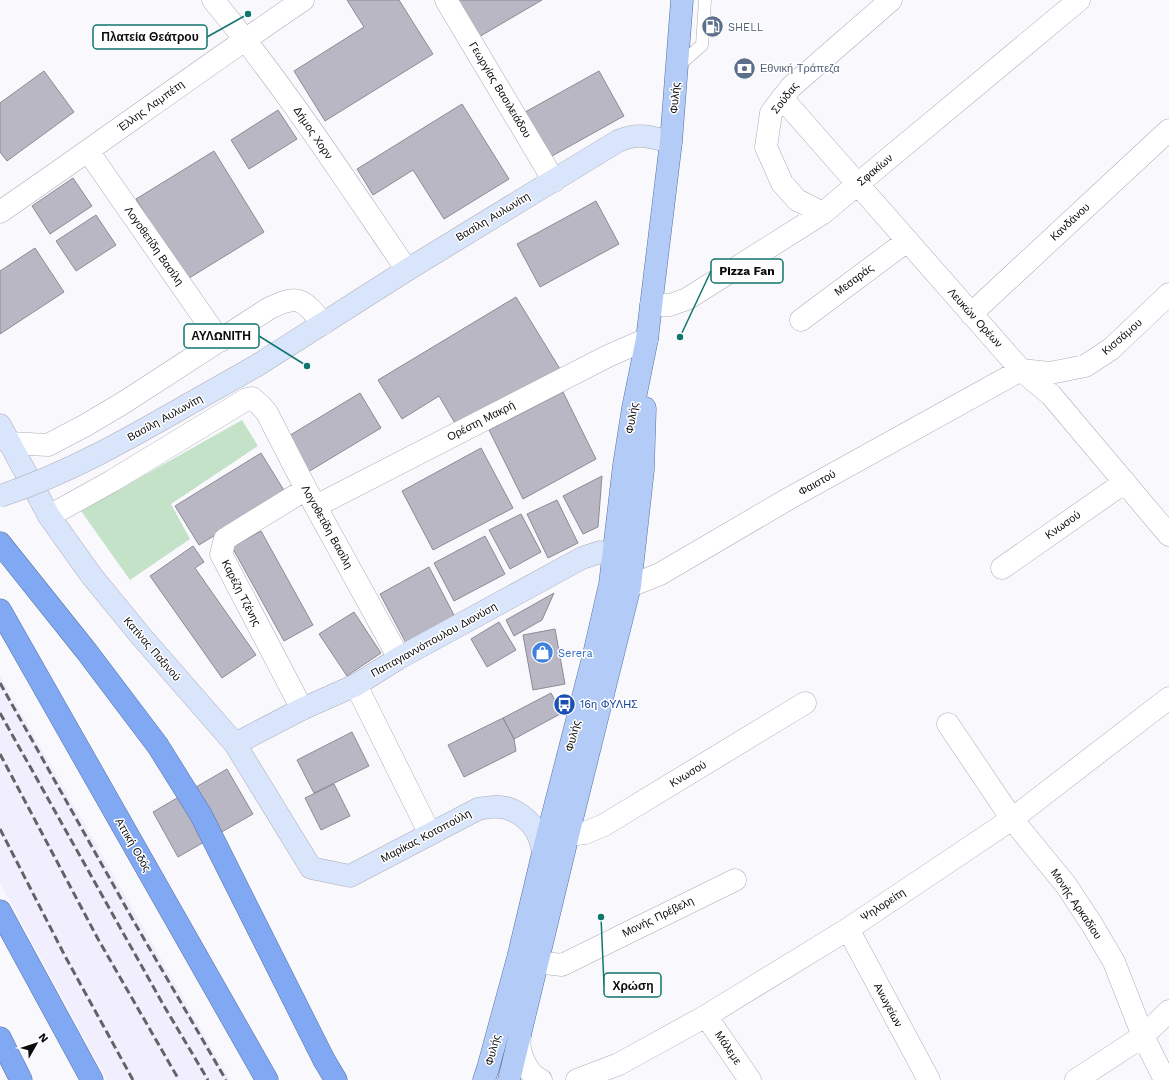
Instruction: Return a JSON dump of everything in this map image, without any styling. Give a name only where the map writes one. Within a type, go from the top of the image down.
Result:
[{"type":"highway","points":[[0,543],[158,746],[201,815],[324,1060],[336,1080]]},
{"type":"highway","name":"Αττική Οδός","points":[[0,610],[267,1080]]},
{"type":"highway","points":[[0,911],[92,1080]]},
{"type":"highway","points":[[0,1038],[21,1080]]},
{"type":"main road","name":"Φυλής","points":[[509,1080],[536,962],[568,835],[643,470],[647,339],[671,142],[682,0]]},
{"type":"main road","name":"Φυλής","points":[[484,1080],[518,958],[543,853],[594,654],[620,585]]},
{"type":"street","name":"Δήμος Χορν","points":[[213,0],[245,39],[293,103],[407,270]]},
{"type":"street","name":"Έλλης Λαμπέτη","points":[[0,212],[245,39],[303,0]]},
{"type":"street","name":"Γεωργίας Βασιλειάδου","points":[[446,0],[554,181]]},
{"type":"street","name":"Σούδας","points":[[822,213],[797,200],[782,184],[766,147],[771,113],[791,87],[891,0]]},
{"type":"street","name":"Σφακίων","points":[[651,305],[670,305],[687,299],[822,213],[1079,0]]},
{"type":"street","name":"Λευκών Ορέων","points":[[782,98],[1021,370],[1051,395],[1169,535]]},
{"type":"street","name":"Κανδάνου","points":[[971,314],[1169,130]]},
{"type":"street","name":"Βασίλη Αυλωνίτη","points":[[0,496],[58,474],[114,446],[256,366],[407,270],[618,141],[632,136],[647,136],[671,142]]},
{"type":"street","name":"Λογοθετίδη Βασίλη","points":[[88,151],[220,341]]},
{"type":"street","name":"Μεσαράς","points":[[801,320],[907,241]]},
{"type":"street","name":"Κισσάμου","points":[[1021,370],[1050,373],[1085,366],[1111,349],[1169,294]]},
{"type":"street","points":[[5,434],[48,445],[111,410],[268,309],[282,302],[293,299],[305,303],[323,324]]},
{"type":"street","name":"Ορέστη Μακρή","points":[[311,498],[608,356],[647,339]]},
{"type":"street","name":"Φαιστού","points":[[620,585],[660,574],[788,499],[1021,370]]},
{"type":"street","name":"Λογοθετίδη Βασίλη","points":[[49,516],[112,481],[247,399],[252,398],[267,413],[311,498],[399,658]]},
{"type":"street","name":"Κατίνας Παξινού","points":[[5,434],[49,516],[91,575],[140,635],[235,744],[311,868]]},
{"type":"street","name":"Κνωσού","points":[[1002,568],[1125,482]]},
{"type":"street","name":"Καρέζη Τζένης","points":[[302,709],[221,554],[225,539],[311,498]]},
{"type":"street","name":"Παπαγιαννόπουλου Διονύση","points":[[235,744],[302,709],[356,685],[399,658],[582,558],[600,552],[624,559]]},
{"type":"street","points":[[356,685],[430,834]]},
{"type":"street","name":"Ψηλορείτη","points":[[577,1080],[619,1064],[706,1016],[848,929],[980,842],[1012,819],[1169,698]]},
{"type":"street","name":"Κνωσού","points":[[568,835],[585,832],[604,824],[805,703]]},
{"type":"street","name":"Μονής Αρκαδίου","points":[[948,724],[1012,819],[1066,885],[1091,923],[1114,962],[1143,1036],[1165,1080]]},
{"type":"street","name":"Μαρίκας Κοτοπούλη","points":[[311,868],[350,876],[478,809],[501,807],[517,812],[529,821],[538,835],[543,853]]},
{"type":"street","name":"Μονής Πρέβελη","points":[[536,962],[562,965],[735,880]]},
{"type":"street","name":"Ανωγείων","points":[[848,929],[929,1080]]},
{"type":"street","points":[[1076,1080],[1143,1036],[1169,1011]]},
{"type":"street","name":"Μάλεμε","points":[[706,1016],[750,1080]]},
{"type":"street","points":[[520,1032],[520,1049],[526,1065],[537,1078],[541,1080]]},
{"type":"lane","points":[[677,67],[702,45],[705,0]]},
{"type":"shaded area","points":[[0,676],[230,1080],[107,1080],[0,883]]},
{"type":"green space","points":[[242,420],[258,446],[171,504],[190,539],[130,580],[81,511]]},
{"type":"building","points":[[347,0],[399,0],[433,54],[325,121],[294,71],[364,27]]},
{"type":"building","points":[[448,0],[542,0],[472,41]]},
{"type":"building","points":[[44,71],[74,112],[7,161],[0,152],[0,103]]},
{"type":"building","points":[[599,71],[624,116],[543,161],[518,116]]},
{"type":"building","points":[[462,104],[509,179],[444,219],[413,170],[373,195],[357,169]]},
{"type":"building","points":[[278,110],[297,139],[249,169],[231,140]]},
{"type":"building","points":[[214,151],[264,232],[186,280],[136,199]]},
{"type":"building","points":[[73,178],[92,206],[50,234],[32,206]]},
{"type":"building","points":[[596,201],[619,244],[540,287],[517,244]]},
{"type":"building","points":[[96,215],[116,245],[76,271],[56,241]]},
{"type":"building","points":[[35,248],[64,292],[0,334],[0,271]]},
{"type":"building","points":[[516,297],[560,369],[459,430],[439,396],[402,419],[378,380]]},
{"type":"building","points":[[563,392],[596,459],[523,499],[489,430]]},
{"type":"building","points":[[360,393],[381,428],[308,472],[287,437]]},
{"type":"building","points":[[481,448],[513,508],[433,550],[402,491]]},
{"type":"building","points":[[261,453],[285,492],[199,545],[175,506]]},
{"type":"building","points":[[602,476],[598,527],[583,534],[563,496]]},
{"type":"building","points":[[557,500],[578,543],[548,558],[527,514]]},
{"type":"building","points":[[521,514],[541,552],[510,569],[489,530]]},
{"type":"building","points":[[261,531],[313,625],[284,641],[232,547]]},
{"type":"building","points":[[485,536],[505,574],[454,601],[434,563]]},
{"type":"building","points":[[193,546],[204,562],[195,568],[256,655],[222,678],[150,576]]},
{"type":"building","points":[[429,567],[455,617],[406,643],[380,594]]},
{"type":"building","points":[[554,593],[542,620],[514,636],[506,620]]},
{"type":"building","points":[[354,612],[381,653],[347,676],[319,634]]},
{"type":"building","points":[[499,622],[516,650],[487,667],[471,639]]},
{"type":"building","points":[[555,629],[565,684],[533,690],[523,635]]},
{"type":"building","points":[[551,693],[562,713],[514,739],[503,718]]},
{"type":"building","points":[[503,718],[514,739],[516,751],[464,777],[448,745]]},
{"type":"building","points":[[352,732],[369,766],[314,793],[297,760]]},
{"type":"building","points":[[227,769],[253,814],[178,857],[153,812]]},
{"type":"building","points":[[334,784],[350,816],[321,830],[305,798]]},
{"type":"railway","points":[[0,683],[133,920],[226,1080]]},
{"type":"railway","points":[[0,713],[164,1006],[208,1080]]},
{"type":"railway","points":[[0,754],[98,939],[179,1080]]},
{"type":"railway","points":[[0,829],[65,956],[133,1080]]},
{"type":"place","name":"Πλατεία Θεάτρου","points":[[248,14]]},
{"type":"place","name":"SHELL","points":[[712,27]]},
{"type":"place","name":"Εθνική Τράπεζα","points":[[745,68]]},
{"type":"place","name":"Pizza Fan","points":[[680,337]]},
{"type":"place","name":"ΑΥΛΩΝΙΤΗ","points":[[307,366]]},
{"type":"place","name":"Serera","points":[[543,653]]},
{"type":"place","name":"16η ΦΥΛΗΣ","points":[[564,704]]},
{"type":"place","name":"Χρώση","points":[[601,917]]}]
